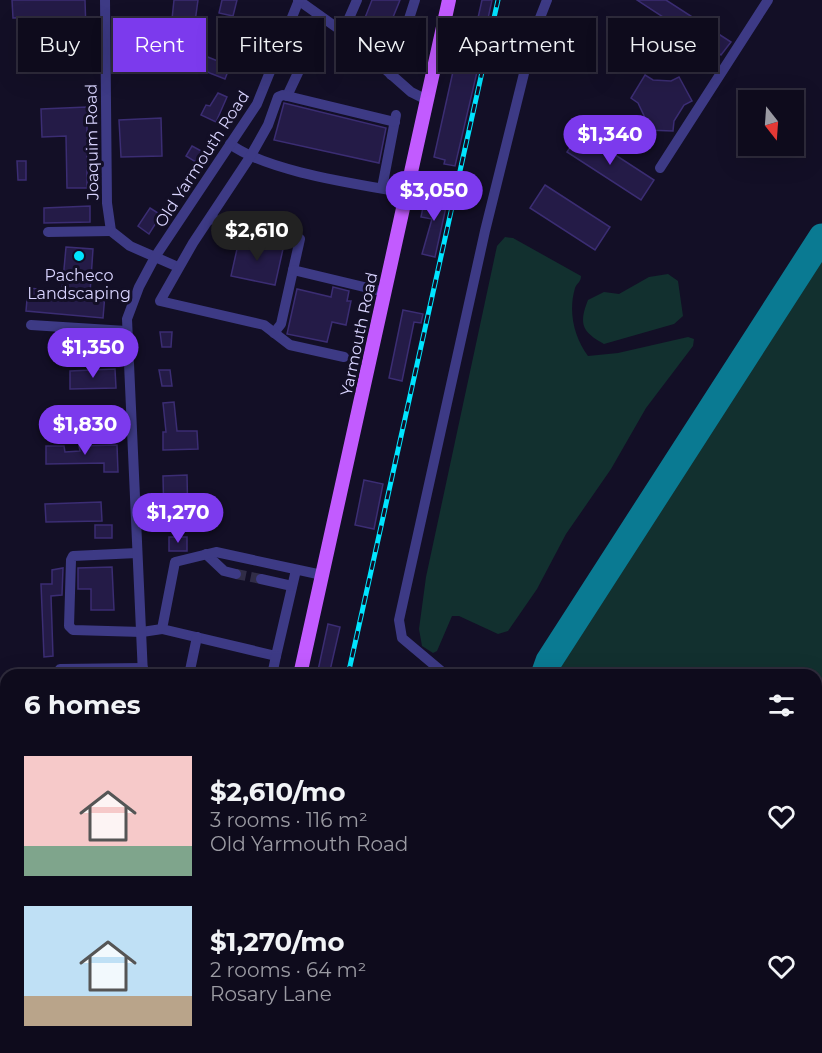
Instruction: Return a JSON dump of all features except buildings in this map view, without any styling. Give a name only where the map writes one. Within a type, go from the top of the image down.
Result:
[{"type":"main road","name":"Yarmouth Road","points":[[301,669],[407,193],[447,0]]},
{"type":"street","name":"Joaquim Road","points":[[105,0],[107,203],[111,231]]},
{"type":"street","points":[[299,0],[336,27]]},
{"type":"street","name":"Old Yarmouth Road","points":[[143,669],[126,331],[133,301],[155,257],[265,89],[299,0]]},
{"type":"street","points":[[349,18],[357,0]]},
{"type":"street","points":[[391,75],[415,0]]},
{"type":"street","points":[[439,669],[402,638],[399,620],[485,231],[534,33],[547,0]]},
{"type":"street","points":[[660,168],[768,0]]},
{"type":"street","points":[[287,96],[298,72]]},
{"type":"street","points":[[388,72],[411,92],[427,100]]},
{"type":"street","points":[[344,357],[290,345],[264,325],[160,301],[178,267],[250,157],[268,125],[275,99],[281,95],[396,118],[382,188]]},
{"type":"street","points":[[230,144],[250,157],[407,193]]},
{"type":"street","points":[[210,219],[300,239],[281,324],[274,333]]},
{"type":"street","points":[[48,232],[111,231],[130,246],[178,267]]},
{"type":"street","points":[[293,270],[385,292]]},
{"type":"street","points":[[31,325],[126,331]]},
{"type":"street","points":[[162,628],[175,562],[216,552],[322,575]]},
{"type":"street","points":[[137,553],[74,556],[71,560],[69,626],[72,630],[142,633],[162,628],[276,656]]},
{"type":"street","points":[[206,554],[224,571],[236,574]]},
{"type":"street","points":[[273,669],[296,570]]},
{"type":"street","points":[[261,579],[292,586]]},
{"type":"street","points":[[190,669],[197,637]]},
{"type":"green space","points":[[505,237],[513,238],[581,276],[575,288],[572,315],[579,341],[588,356],[618,353],[688,337],[694,339],[693,346],[646,408],[611,469],[566,534],[537,589],[508,631],[498,634],[459,616],[452,616],[437,651],[433,653],[422,646],[419,629],[426,577],[497,246]]},
{"type":"green space","points":[[822,253],[822,669],[556,669]]},
{"type":"green space","points":[[668,274],[678,281],[683,316],[674,324],[604,344],[591,336],[584,327],[583,316],[588,300],[604,292],[619,294],[649,277]]},
{"type":"taxiway","points":[[546,669],[549,661],[822,237]]},
{"type":"tunnel","points":[[236,574],[261,579]]},
{"type":"railway","points":[[349,669],[498,0]]},
{"type":"place","name":"Pacheco Landscaping","points":[[79,256]]}]
